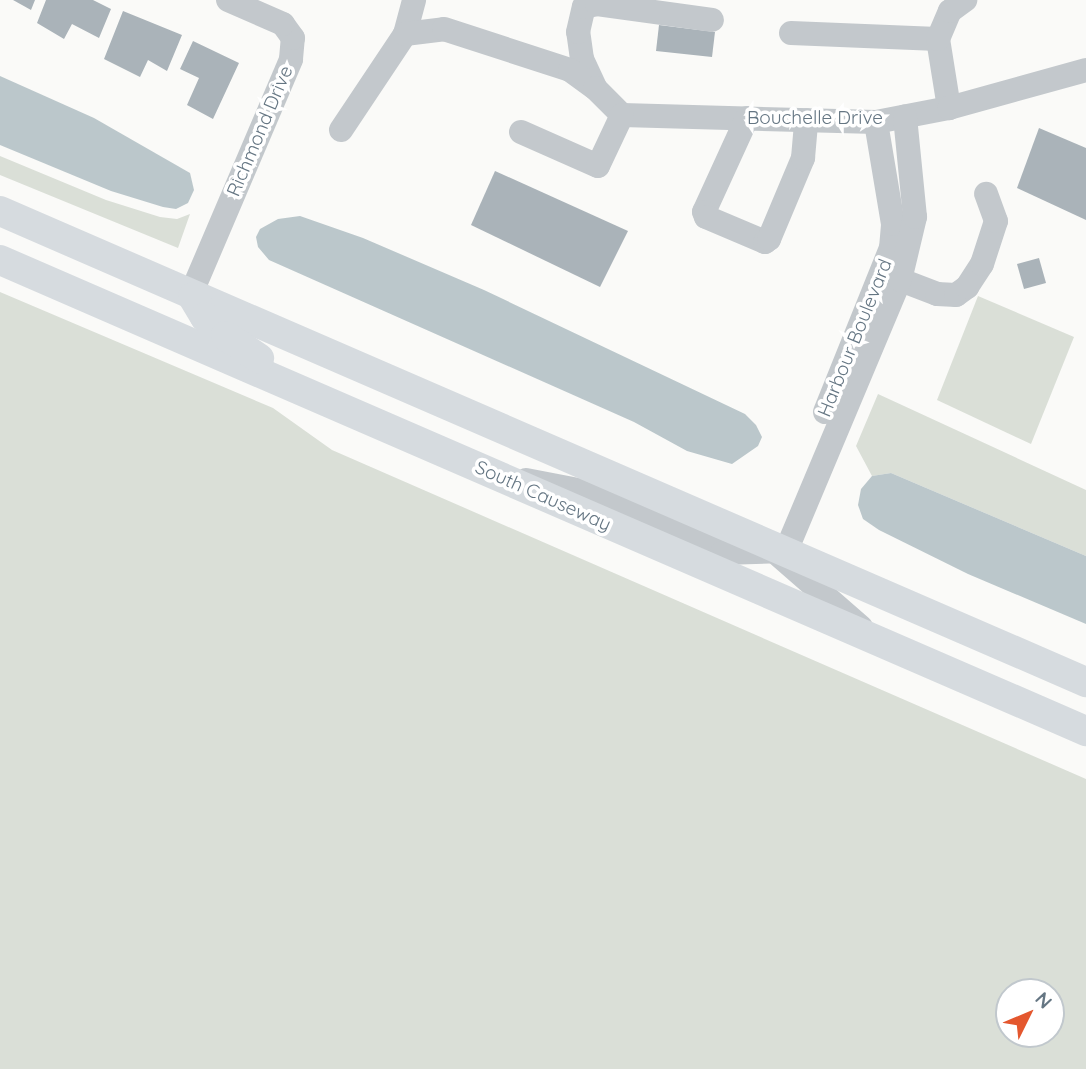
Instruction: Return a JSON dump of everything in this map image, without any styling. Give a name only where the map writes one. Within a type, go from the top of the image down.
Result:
[{"type":"main road","points":[[0,211],[1086,682]]},
{"type":"main road","points":[[0,242],[141,303],[157,305],[191,294]]},
{"type":"main road","name":"South Causeway","points":[[0,260],[1086,731]]},
{"type":"main road","points":[[191,294],[205,317],[226,336],[324,401]]},
{"type":"street","name":"Richmond Drive","points":[[191,294],[291,58],[293,38],[283,24],[228,0]]},
{"type":"street","points":[[341,130],[405,34],[414,0]]},
{"type":"street","points":[[950,108],[938,38],[950,11],[965,0]]},
{"type":"street","points":[[595,88],[582,59],[578,32],[584,7],[597,4],[712,20]]},
{"type":"street","points":[[405,34],[444,29],[570,69],[595,88],[622,116],[598,166],[520,132]]},
{"type":"street","points":[[791,33],[938,38]]},
{"type":"street","name":"Bouchelle Drive","points":[[622,116],[876,122],[950,108],[1086,70]]},
{"type":"street","points":[[777,550],[915,217],[905,116]]},
{"type":"street","points":[[747,118],[704,212],[706,217],[765,242],[769,239],[803,158],[806,120]]},
{"type":"street","name":"Harbour Boulevard","points":[[876,122],[893,224],[890,276]]},
{"type":"street","points":[[890,276],[937,294],[956,295],[967,287],[982,264],[996,221],[986,194]]},
{"type":"street","points":[[492,474],[578,490],[722,553],[777,550],[882,643]]},
{"type":"shaded area","points":[[0,76],[94,118],[190,173],[194,190],[188,203],[176,209],[163,207],[111,191],[0,145]]},
{"type":"shaded area","points":[[0,156],[106,200],[160,217],[177,219],[190,214],[178,248],[0,175]]},
{"type":"shaded area","points":[[300,216],[363,238],[484,290],[745,414],[756,425],[762,437],[758,446],[732,464],[687,451],[634,422],[269,260],[258,247],[256,237],[260,229],[278,219]]},
{"type":"shaded area","points":[[0,292],[273,408],[332,450],[1086,779],[1086,1069],[0,1069]]},
{"type":"shaded area","points":[[978,296],[1074,337],[1031,444],[937,400]]},
{"type":"shaded area","points":[[878,394],[1086,490],[1086,556],[891,473],[872,476],[856,446]]},
{"type":"shaded area","points":[[891,473],[1086,556],[1086,624],[968,574],[879,530],[863,519],[858,505],[861,489],[872,476]]},
{"type":"building","points":[[13,0],[35,0],[31,10]]},
{"type":"building","points":[[46,0],[93,0],[111,9],[99,38],[72,24],[64,39],[37,23]]},
{"type":"building","points":[[123,11],[182,35],[167,71],[148,60],[140,77],[104,59]]},
{"type":"building","points":[[659,25],[715,32],[712,57],[656,51]]},
{"type":"building","points":[[193,41],[239,63],[213,119],[187,105],[199,78],[180,69]]},
{"type":"building","points":[[1039,128],[1086,148],[1086,220],[1017,188]]},
{"type":"building","points":[[495,171],[628,231],[600,287],[471,225]]},
{"type":"building","points":[[1039,258],[1046,283],[1024,289],[1017,264]]}]
